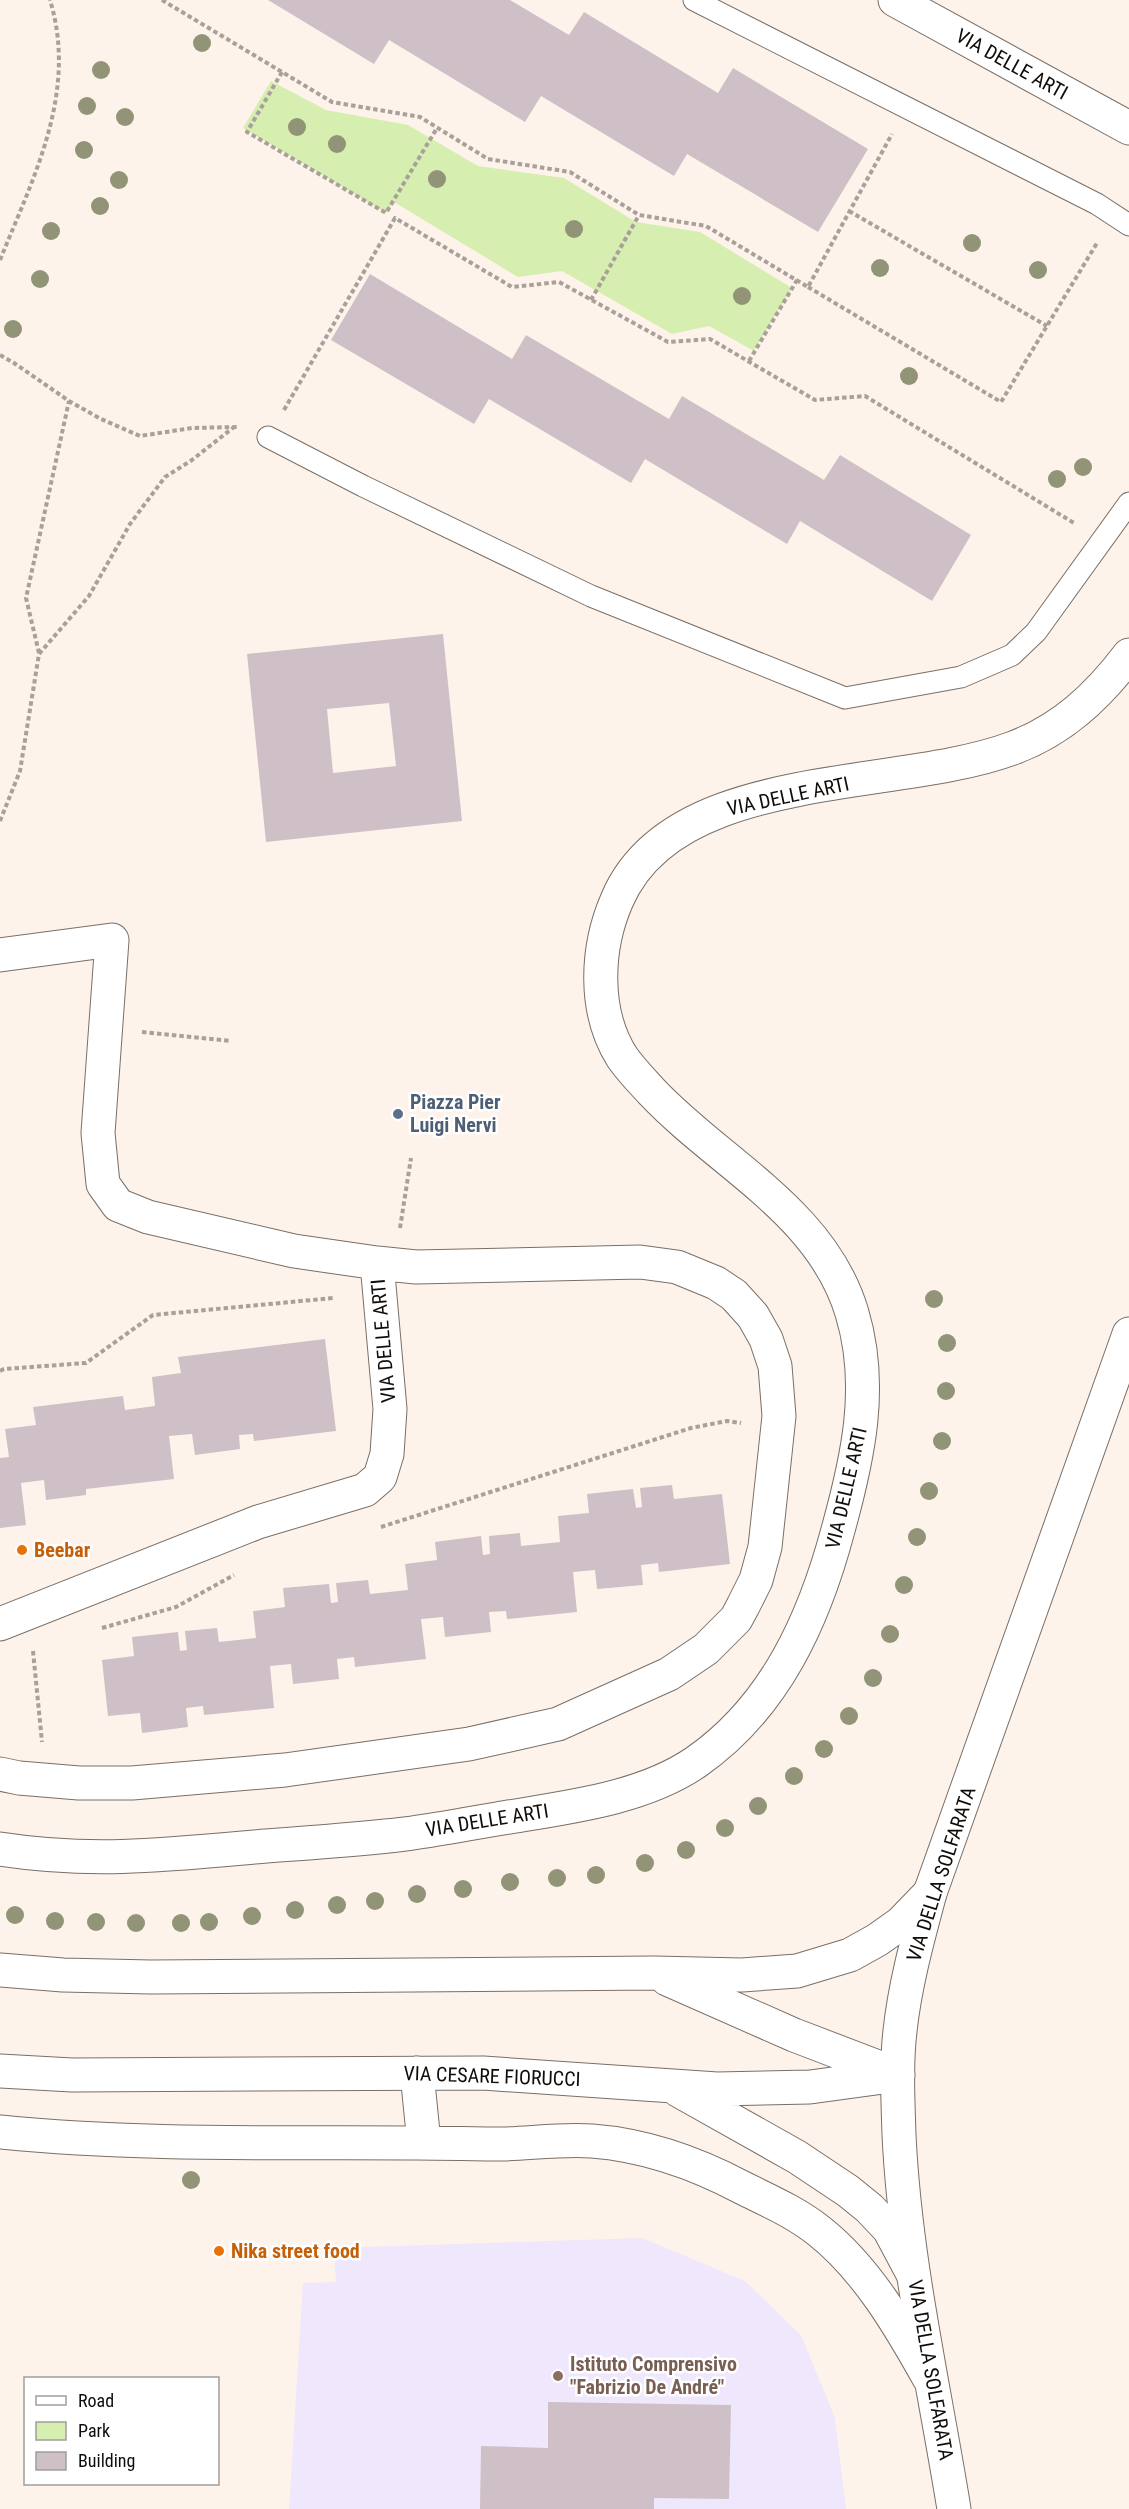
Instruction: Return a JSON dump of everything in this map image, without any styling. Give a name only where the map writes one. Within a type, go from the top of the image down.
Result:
[{"type":"street","name":"VIA DELLE ARTI","points":[[895,0],[1129,128]]},
{"type":"street","name":"VIA DELLE ARTI","points":[[0,1849],[43,1856],[134,1858],[408,1834],[574,1806],[647,1786],[673,1776],[697,1761],[744,1723],[774,1682],[806,1623],[835,1542],[856,1459],[862,1418],[863,1389],[859,1341],[843,1288],[818,1245],[794,1218],[670,1111],[622,1056],[610,1032],[603,1006],[601,982],[602,958],[613,909],[631,873],[644,858],[672,834],[714,812],[767,797],[966,762],[1012,749],[1042,735],[1082,708],[1129,655]]},
{"type":"street","points":[[0,955],[112,940],[98,1132],[103,1184],[118,1205],[148,1217],[383,1274],[416,1267],[662,1263],[698,1274],[734,1295],[753,1316],[766,1339],[775,1366],[778,1397],[765,1547],[756,1580],[736,1619],[717,1640],[669,1674],[558,1724],[469,1744],[285,1770],[132,1783],[46,1781],[0,1774]]},
{"type":"street","name":"VIA DELLE ARTI","points":[[0,1624],[258,1522],[365,1490],[380,1476],[387,1454],[390,1409],[383,1274]]},
{"type":"street","name":"VIA DELLA SOLFARATA","points":[[954,2509],[914,2274],[901,2164],[898,2075],[900,2032],[906,1988],[930,1893],[1129,1334]]},
{"type":"street","points":[[0,1970],[63,1975],[151,1977],[654,1973],[742,1975],[797,1971],[850,1955],[877,1940],[901,1923],[930,1893]]},
{"type":"street","points":[[654,1973],[794,2035],[898,2075]]},
{"type":"street","name":"VIA CESARE FIORUCCI","points":[[0,2071],[72,2075],[483,2073],[668,2085],[797,2157],[848,2191],[869,2208],[889,2229],[914,2274]]},
{"type":"street","points":[[417,2073],[424,2143]]},
{"type":"street","points":[[668,2085],[717,2089],[769,2089],[810,2087],[898,2075]]},
{"type":"street","points":[[0,2132],[48,2137],[172,2140],[503,2144],[589,2141],[633,2146],[681,2159],[727,2179],[800,2217],[820,2231],[879,2296],[899,2324],[933,2385]]},
{"type":"lane","points":[[694,0],[1097,204],[1129,225]]},
{"type":"lane","points":[[268,437],[363,486],[591,596],[845,698],[961,676],[1012,655],[1036,632],[1129,503]]},
{"type":"path","points":[[0,260],[44,153],[53,121],[59,81],[59,37],[50,0]]},
{"type":"path","points":[[162,0],[332,102],[420,117],[488,159],[570,172],[639,215],[706,226],[1001,402],[1100,239],[1117,248],[1129,225]]},
{"type":"path","points":[[282,72],[247,132],[512,288],[560,282],[668,342],[710,339],[815,400],[865,396],[1103,540]]},
{"type":"path","points":[[808,287],[906,107]]},
{"type":"path","points":[[386,213],[438,128]]},
{"type":"path","points":[[849,211],[1047,326]]},
{"type":"path","points":[[591,300],[639,215]]},
{"type":"path","points":[[0,355],[15,363],[69,402],[100,419],[140,435],[192,428],[249,426],[268,437],[395,218]]},
{"type":"path","points":[[749,361],[797,280]]},
{"type":"path","points":[[0,821],[20,771],[39,654],[26,598],[69,402]]},
{"type":"path","points":[[39,654],[89,596],[130,525],[165,477],[192,460],[235,427]]},
{"type":"path","points":[[105,1029],[231,1041]]},
{"type":"path","points":[[0,1371],[86,1363],[153,1315],[383,1274],[411,1158]]},
{"type":"path","points":[[381,1527],[691,1428],[727,1421],[777,1427]]},
{"type":"path","points":[[99,1629],[176,1607],[241,1572]]},
{"type":"path","points":[[25,1649],[33,1647],[46,1781]]},
{"type":"shaded area","name":"Istituto Comprensivo \"Fabrizio De André\"","points":[[642,2238],[745,2281],[801,2335],[835,2418],[846,2509],[289,2509],[303,2283],[336,2282],[334,2248]]},
{"type":"green space","points":[[271,81],[326,110],[408,125],[478,166],[564,178],[636,222],[700,232],[792,288],[754,351],[709,326],[672,334],[562,271],[518,277],[394,202],[386,213],[243,128]]},
{"type":"building","points":[[268,0],[510,0],[569,35],[584,12],[718,93],[733,68],[868,149],[818,232],[687,154],[674,176],[541,96],[525,122],[389,40],[374,64]]},
{"type":"building","points":[[370,274],[512,359],[526,335],[669,419],[682,396],[824,480],[840,455],[971,535],[932,601],[800,521],[787,544],[645,459],[631,483],[489,399],[474,424],[331,340]]},
{"type":"building","points":[[443,634],[462,821],[266,842],[247,654]],"holes":[[[389,703],[396,766],[333,773],[327,709]]]},
{"type":"building","points":[[325,1339],[336,1431],[254,1441],[253,1434],[239,1435],[240,1449],[195,1455],[192,1434],[169,1436],[174,1479],[86,1489],[86,1495],[46,1500],[44,1480],[21,1483],[26,1525],[0,1528],[0,1458],[9,1457],[5,1429],[36,1425],[33,1407],[123,1396],[125,1410],[155,1406],[152,1377],[181,1373],[178,1357]]},
{"type":"building","points":[[672,1485],[674,1499],[722,1494],[730,1564],[659,1572],[658,1563],[641,1565],[643,1585],[597,1589],[595,1570],[573,1572],[577,1612],[507,1619],[506,1611],[489,1612],[491,1632],[445,1637],[443,1617],[421,1619],[426,1659],[355,1667],[354,1657],[337,1659],[339,1679],[293,1684],[291,1664],[270,1666],[274,1708],[204,1715],[203,1706],[186,1708],[188,1727],[142,1733],[140,1713],[108,1716],[102,1660],[134,1656],[132,1637],[178,1632],[180,1651],[187,1650],[185,1631],[217,1628],[219,1642],[256,1638],[253,1611],[285,1607],[283,1588],[329,1584],[331,1603],[338,1602],[336,1583],[368,1580],[370,1594],[408,1590],[405,1564],[437,1560],[435,1542],[481,1536],[483,1555],[490,1554],[489,1536],[520,1533],[521,1546],[560,1542],[558,1516],[589,1513],[587,1494],[633,1489],[636,1508],[642,1507],[640,1488]]},
{"type":"building","points":[[548,2402],[731,2405],[729,2499],[654,2498],[654,2509],[480,2509],[481,2446],[548,2448]]},
{"type":"place","name":"Piazza Pier Luigi Nervi","points":[[398,1114]]},
{"type":"place","name":"Beebar","points":[[22,1550]]},
{"type":"place","name":"Nika street food","points":[[219,2251]]},
{"type":"place","name":"Istituto Comprensivo \"Fabrizio De André\"","points":[[558,2376]]}]
